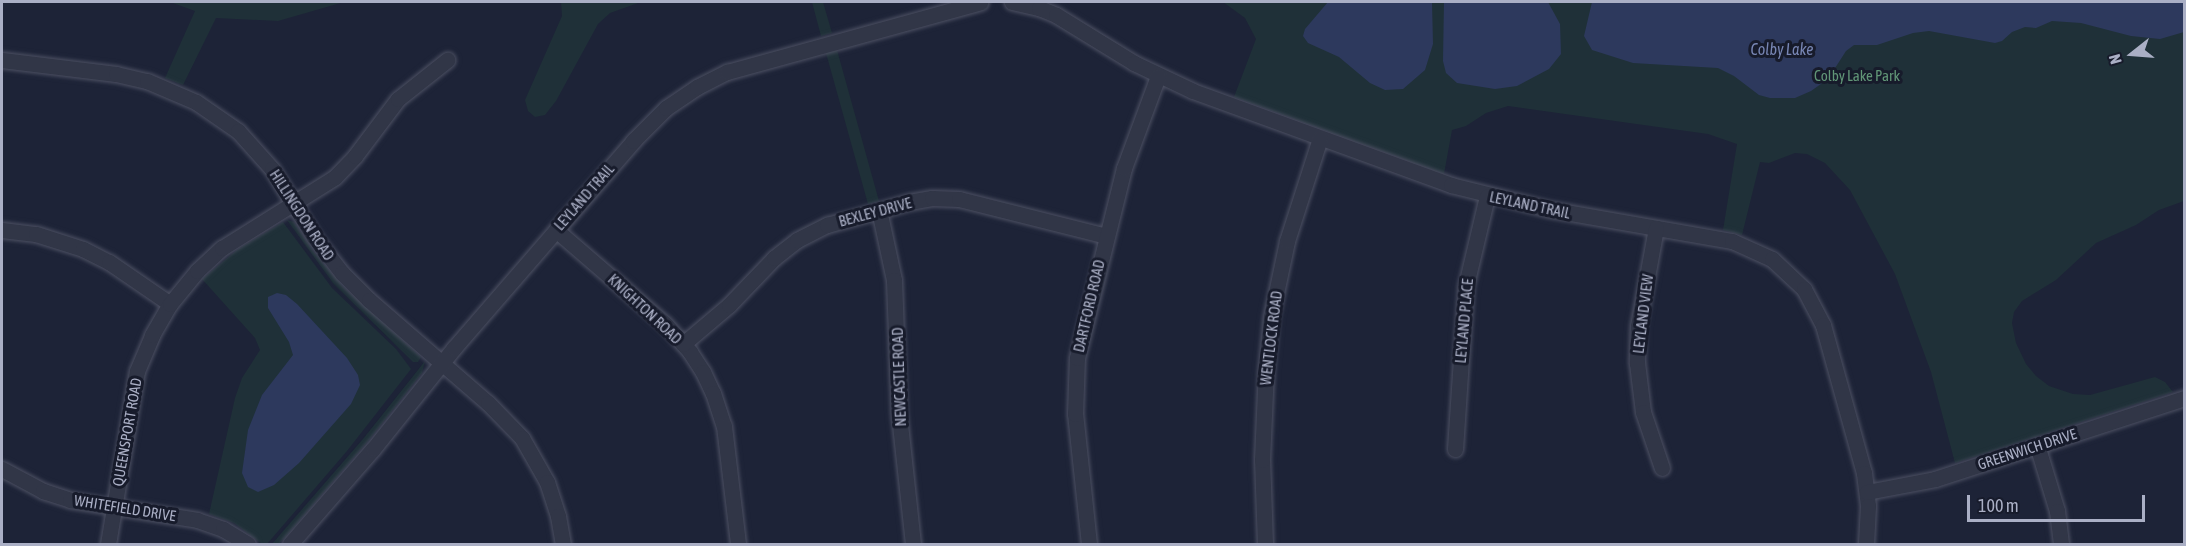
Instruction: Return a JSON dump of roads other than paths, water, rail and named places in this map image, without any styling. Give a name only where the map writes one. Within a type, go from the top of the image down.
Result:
[{"type":"street","name":"LEYLAND TRAIL","points":[[290,544],[368,455],[442,362],[653,119],[702,84],[742,68],[981,2]]},
{"type":"street","name":"LEYLAND TRAIL","points":[[1012,2],[1034,6],[1056,15],[1158,76],[1203,95],[1487,196],[1744,245],[1778,263],[1804,289],[1825,331],[1868,492],[1866,544]]},
{"type":"street","name":"HILLINGDON ROAD","points":[[2,60],[124,75],[155,83],[188,97],[225,120],[250,142],[272,169],[318,244],[349,280],[498,411],[526,444],[552,495],[562,544]]},
{"type":"street","name":"QUEENSPORT ROAD","points":[[108,544],[137,371],[152,335],[170,304],[197,271],[222,248],[294,205],[340,172],[395,103],[419,79],[447,60]]},
{"type":"street","name":"DARTFORD ROAD","points":[[1089,544],[1076,432],[1075,380],[1081,335],[1130,148],[1158,76]]},
{"type":"street","name":"WENTLOCK ROAD","points":[[1265,544],[1262,460],[1270,327],[1287,241],[1320,138]]},
{"type":"street","name":"LEYLAND PLACE","points":[[1455,449],[1466,285],[1487,196]]},
{"type":"street","name":"BEXLEY DRIVE","points":[[683,344],[729,305],[774,258],[797,240],[826,225],[921,199],[948,198],[1106,236]]},
{"type":"street","name":"NEWCASTLE ROAD","points":[[879,210],[894,280],[899,415],[913,544]]},
{"type":"street","name":"LEYLAND VIEW","points":[[1656,228],[1638,326],[1637,370],[1643,412],[1662,468]]},
{"type":"street","points":[[2,230],[46,236],[83,249],[109,262],[170,304]]},
{"type":"street","name":"KNIGHTON ROAD","points":[[556,230],[654,315],[683,344],[703,372],[720,413],[738,544]]},
{"type":"street","name":"GREENWICH DRIVE","points":[[1868,492],[1923,482],[2184,398]]},
{"type":"street","points":[[2037,445],[2057,510],[2061,544]]},
{"type":"street","name":"WHITEFIELD DRIVE","points":[[2,469],[43,491],[70,500],[205,522],[229,532],[248,544]]},
{"type":"water","points":[[1328,2],[1432,2],[1433,44],[1425,70],[1403,89],[1385,90],[1370,83],[1339,57],[1308,43],[1303,36],[1305,29]]},
{"type":"water","points":[[1444,2],[1548,2],[1560,24],[1561,54],[1549,69],[1517,86],[1495,89],[1457,83],[1446,73],[1443,61]]},
{"type":"water","name":"Colby Lake","points":[[1592,2],[2184,2],[2184,32],[2160,39],[2131,36],[2081,23],[2052,21],[2036,28],[2025,27],[2012,32],[2002,41],[1995,43],[1929,31],[1913,33],[1877,45],[1854,45],[1846,51],[1828,79],[1811,91],[1795,98],[1770,98],[1759,95],[1734,76],[1718,68],[1633,63],[1592,50],[1584,36]]},
{"type":"water","points":[[277,293],[286,295],[297,304],[347,358],[358,375],[360,385],[351,404],[299,463],[274,485],[258,492],[248,487],[242,473],[248,430],[262,395],[293,355],[289,342],[268,308],[268,297]]},
{"type":"park label","name":"Colby Lake Park","points":[[1857,76]]}]
